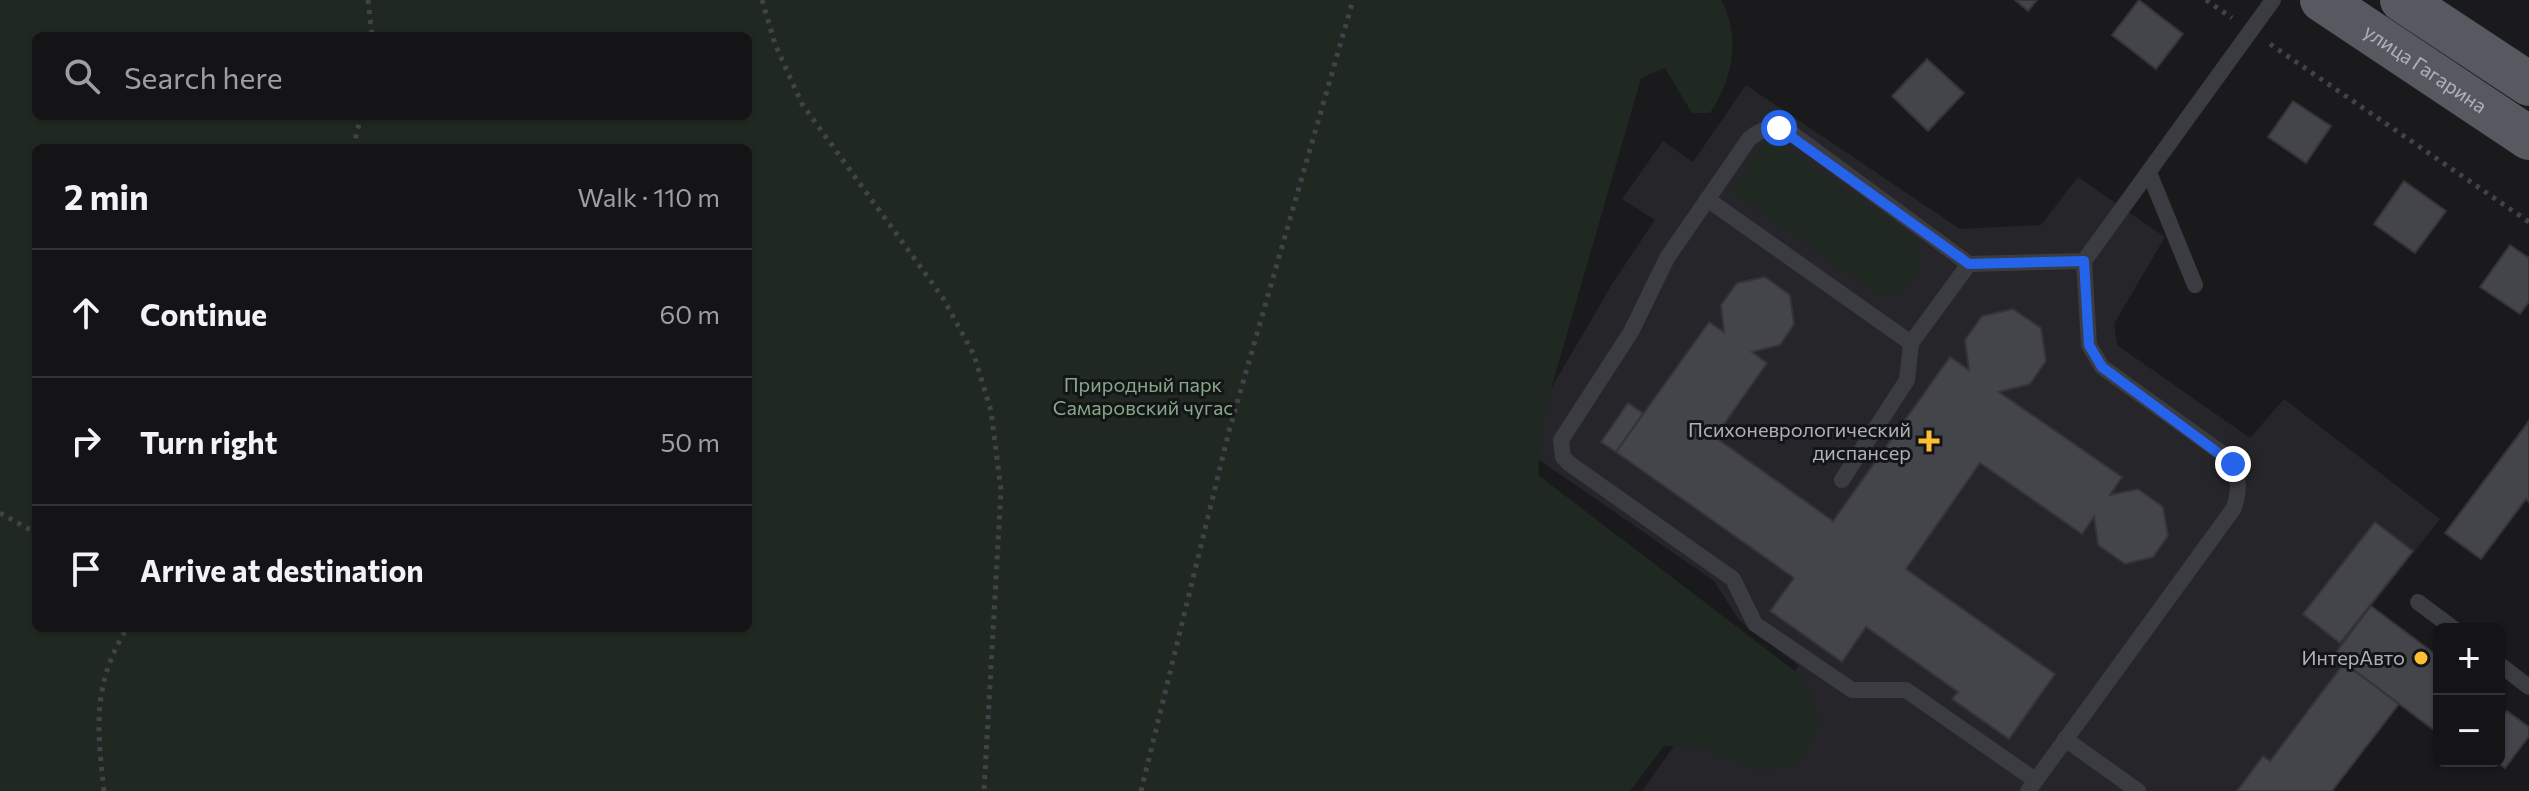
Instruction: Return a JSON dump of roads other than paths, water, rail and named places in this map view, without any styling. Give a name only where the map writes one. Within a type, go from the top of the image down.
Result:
[{"type":"main road","name":"улица Гагарина","points":[[2322,0],[2529,138]]},
{"type":"main road","points":[[2409,2],[2529,84]]},
{"type":"lane","points":[[2084,261],[1969,264],[1779,128],[1759,131],[1749,139],[1667,258],[1631,332],[1563,433],[1563,457],[1733,579],[1755,624],[1852,690],[1906,690],[2031,786],[2234,508],[2239,492],[2233,464],[2223,454],[2102,367],[2089,345],[2084,261],[2150,175],[2273,0]]},
{"type":"lane","points":[[2150,175],[2195,285]]},
{"type":"lane","points":[[1707,199],[1911,343]]},
{"type":"lane","points":[[1842,480],[1907,380],[1911,343],[1969,264]]},
{"type":"lane","points":[[2418,602],[2446,623]]},
{"type":"lane","points":[[2505,669],[2529,687]]},
{"type":"lane","points":[[2065,739],[2138,791]]},
{"type":"place","name":"Психоневрологический диспансер","points":[[1929,441]]},
{"type":"place","name":"ИнтерАвто","points":[[2421,658]]},
{"type":"park label","name":"Природный парк Самаровский чугас","points":[[1143,396]]}]
